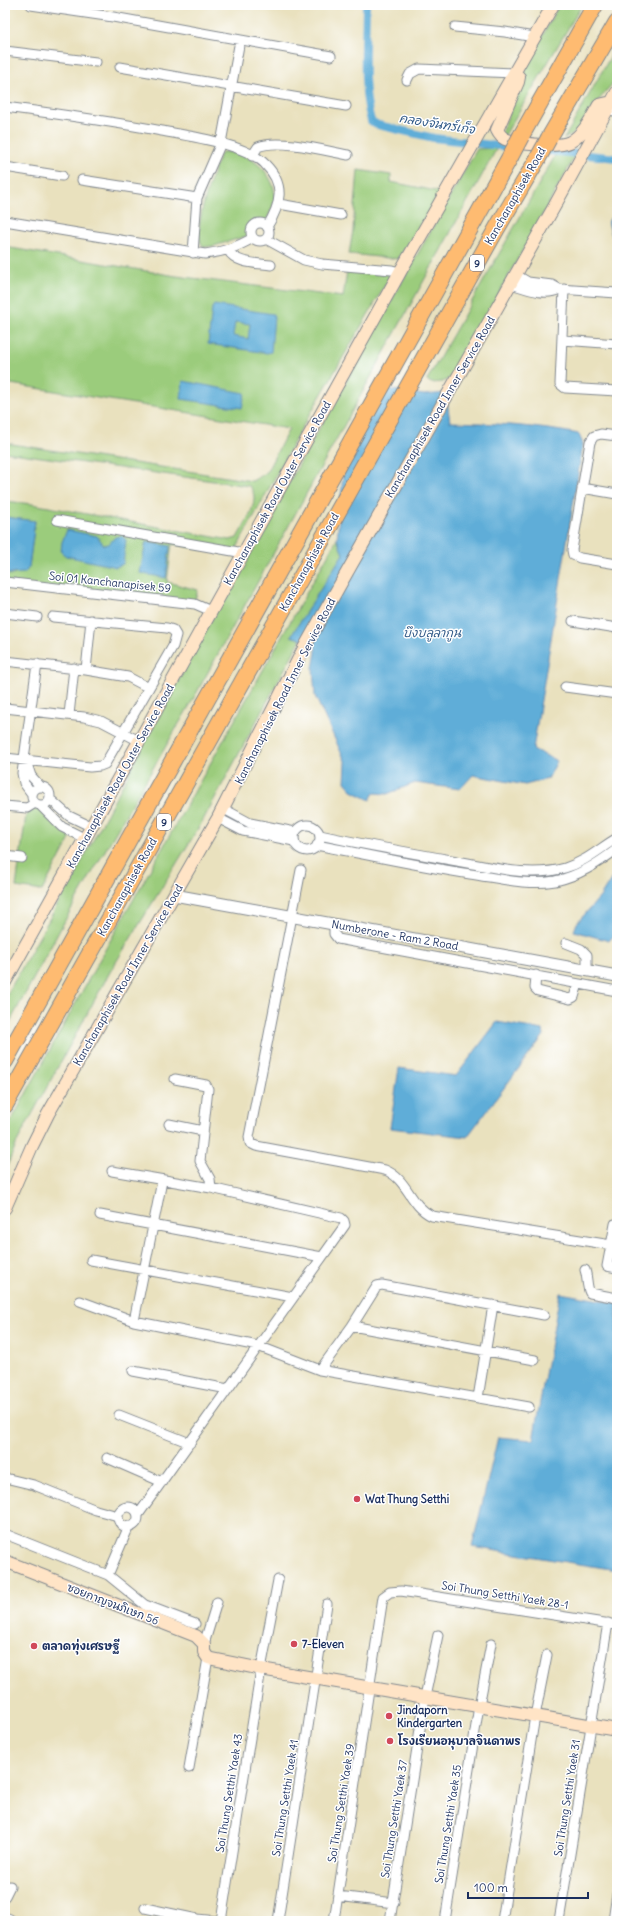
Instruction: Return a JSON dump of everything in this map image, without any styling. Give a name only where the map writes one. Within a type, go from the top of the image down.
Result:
[{"type":"highway","name":"Kanchanaphisek Road","points":[[5,1061],[595,5]]},
{"type":"highway","name":"Kanchanaphisek Road","points":[[5,1105],[497,228],[617,22]]},
{"type":"main road","name":"Kanchanaphisek Road Outer Service Road","points":[[5,982],[86,839],[400,272],[553,5]]},
{"type":"main road","points":[[514,73],[519,77],[518,82],[497,130],[499,135],[505,139],[535,144],[569,143],[580,135],[599,105],[613,104]]},
{"type":"main road","name":"Kanchanaphisek Road Inner Service Road","points":[[5,1208],[32,1146],[48,1114],[221,814],[303,650],[554,208],[591,139],[613,104]]},
{"type":"main road","name":"ซอยกาญจนภิเษก 56","points":[[5,1561],[196,1636],[204,1644]]},
{"type":"main road","points":[[204,1644],[204,1652],[208,1658],[261,1669],[617,1730]]},
{"type":"street","points":[[31,5],[113,17],[331,56]]},
{"type":"street","points":[[455,27],[505,32],[534,37]]},
{"type":"street","points":[[193,253],[197,198],[221,143],[240,40]]},
{"type":"street","points":[[5,51],[96,62]]},
{"type":"street","points":[[120,67],[346,106]]},
{"type":"street","points":[[407,80],[410,74],[419,69],[514,73]]},
{"type":"street","points":[[5,107],[100,120],[221,143],[252,156],[265,163],[276,180],[280,195],[279,204],[268,227],[269,234],[266,239],[259,241],[253,238]]},
{"type":"street","points":[[252,156],[258,147],[272,144],[348,155]]},
{"type":"street","points":[[5,167],[62,176]]},
{"type":"street","points":[[82,180],[197,198]]},
{"type":"street","points":[[279,204],[341,215]]},
{"type":"street","points":[[5,221],[205,254],[235,248],[253,238]]},
{"type":"street","points":[[253,238],[252,231],[255,225],[262,224],[268,227]]},
{"type":"street","points":[[266,239],[304,260],[322,264],[400,272]]},
{"type":"street","points":[[228,250],[232,257],[239,260],[271,265]]},
{"type":"street","points":[[513,279],[552,285],[562,289],[617,293]]},
{"type":"street","points":[[562,289],[563,340],[560,384],[565,388],[617,391]]},
{"type":"street","points":[[563,340],[617,344]]},
{"type":"street","points":[[617,436],[601,434],[594,436],[590,442],[572,550],[573,554],[580,558],[617,564]]},
{"type":"street","points":[[582,488],[617,494]]},
{"type":"street","points":[[57,520],[244,553]]},
{"type":"street","name":"Soi 01 Kanchanapisek 59","points":[[5,582],[194,604],[212,610]]},
{"type":"street","points":[[5,613],[37,617]]},
{"type":"street","points":[[5,758],[100,766],[105,764],[173,646],[176,632],[166,628],[54,616]]},
{"type":"street","points":[[86,670],[91,620]]},
{"type":"street","points":[[573,621],[617,628]]},
{"type":"street","points":[[5,661],[74,668],[128,677],[149,688]]},
{"type":"street","points":[[37,664],[22,773],[24,783],[36,801],[62,826],[86,839]]},
{"type":"street","points":[[69,715],[74,668]]},
{"type":"street","points":[[565,687],[617,694]]},
{"type":"street","points":[[5,708],[69,715],[101,721],[139,741]]},
{"type":"street","points":[[25,760],[31,776],[41,787],[49,791],[50,799],[69,816],[92,828]]},
{"type":"street","points":[[36,801],[35,789],[41,787]]},
{"type":"street","points":[[36,801],[46,804],[50,799]]},
{"type":"street","points":[[5,806],[27,808],[36,801]]},
{"type":"street","points":[[221,814],[294,836]]},
{"type":"street","points":[[309,825],[316,828],[320,836],[317,845],[311,850],[304,850],[298,847],[294,836],[301,826],[309,825]]},
{"type":"street","points":[[320,836],[526,872],[553,870],[574,865],[617,838]]},
{"type":"street","points":[[317,845],[421,866],[515,881],[536,882],[554,881],[579,873],[617,849]]},
{"type":"street","points":[[5,856],[22,858]]},
{"type":"street","points":[[301,870],[249,1137],[250,1143],[256,1146],[385,1170],[399,1178],[419,1208],[432,1216],[611,1245]]},
{"type":"street","name":"Numberone - Ram 2 Road","points":[[174,895],[617,976]]},
{"type":"street","points":[[334,924],[334,934],[338,939],[617,991]]},
{"type":"street","points":[[433,957],[435,943]]},
{"type":"street","points":[[566,943],[581,949],[587,955],[587,971]]},
{"type":"street","points":[[531,960],[535,988],[538,991],[570,999],[574,997],[578,984]]},
{"type":"street","points":[[175,1079],[208,1087],[209,1091],[200,1161],[210,1179],[211,1188]]},
{"type":"street","points":[[169,1124],[203,1131]]},
{"type":"street","points":[[108,1575],[129,1526],[135,1523],[138,1515],[345,1225],[341,1218],[211,1188],[112,1172]]},
{"type":"street","points":[[134,1321],[162,1181]]},
{"type":"street","points":[[100,1215],[322,1257]]},
{"type":"street","points":[[617,1224],[615,1224],[607,1266],[617,1268]]},
{"type":"street","points":[[91,1260],[293,1297]]},
{"type":"street","points":[[584,1270],[588,1278],[587,1287],[590,1293],[617,1298]]},
{"type":"street","points":[[320,1370],[352,1326],[377,1286],[382,1285],[544,1315]]},
{"type":"street","points":[[80,1301],[134,1321],[258,1346],[320,1370],[529,1407]]},
{"type":"street","points":[[478,1398],[493,1305]]},
{"type":"street","points":[[352,1326],[535,1360]]},
{"type":"street","points":[[133,1370],[228,1389]]},
{"type":"street","points":[[119,1415],[190,1443]]},
{"type":"street","points":[[107,1458],[162,1482]]},
{"type":"street","points":[[5,1478],[34,1485],[96,1510],[118,1516]]},
{"type":"street","points":[[129,1526],[120,1522],[118,1516],[122,1509],[129,1507],[135,1510],[138,1515]]},
{"type":"street","points":[[5,1534],[108,1575],[145,1605],[195,1624]]},
{"type":"street","name":"Soi Thung Setthi Yaek 43","points":[[221,1921],[261,1669],[278,1580]]},
{"type":"street","name":"Soi Thung Setthi Yaek 28-1","points":[[390,1592],[401,1591],[612,1624]]},
{"type":"street","name":"Soi Thung Setthi Yaek 39","points":[[334,1921],[371,1688],[383,1597],[390,1592]]},
{"type":"street","points":[[204,1644],[217,1602]]},
{"type":"street","name":"Soi Thung Setthi Yaek 41","points":[[278,1921],[327,1604]]},
{"type":"street","name":"Soi Thung Setthi Yaek 31","points":[[559,1921],[590,1725],[612,1624]]},
{"type":"street","name":"Soi Thung Setthi Yaek 37","points":[[390,1921],[425,1697],[438,1635]]},
{"type":"street","name":"Soi Thung Setthi Yaek 35","points":[[445,1921],[479,1706],[491,1644]]},
{"type":"street","points":[[502,1921],[535,1716],[547,1656]]},
{"type":"street","points":[[189,1768],[208,1658]]},
{"type":"street","points":[[5,1896],[10,1886]]},
{"type":"street","points":[[612,1921],[617,1894]]},
{"type":"street","points":[[338,1896],[394,1903]]},
{"type":"street","points":[[144,1908],[197,1920],[217,1921]]},
{"type":"green space","points":[[559,5],[582,5],[505,135],[501,133],[523,81],[524,70]]},
{"type":"green space","points":[[617,45],[617,78],[593,107],[582,128],[564,139]]},
{"type":"green space","points":[[497,148],[191,703],[74,904],[5,1031],[5,998],[83,859],[195,649],[477,149]]},
{"type":"green space","points":[[222,152],[240,154],[257,163],[269,177],[273,186],[275,195],[274,202],[266,221],[253,220],[250,222],[247,236],[214,246],[204,247],[200,240],[199,230],[201,218],[208,190]]},
{"type":"green space","points":[[556,154],[575,156],[453,376],[443,382],[431,383],[427,380]]},
{"type":"green space","points":[[358,170],[391,175],[391,182],[441,192],[398,259],[349,254],[353,230]]},
{"type":"green space","points":[[5,247],[176,276],[343,297],[347,271],[387,274],[390,277],[300,431],[233,555],[172,544],[167,582],[198,590],[195,599],[191,601],[5,585],[5,574],[13,575],[29,567],[35,521],[5,517],[5,501],[32,504],[230,540],[237,538],[251,512],[254,498],[253,491],[249,486],[5,452],[5,443],[252,481],[266,473],[289,429],[5,383]]},
{"type":"green space","points":[[337,539],[343,554],[291,636],[301,639],[202,822],[110,972],[18,1140],[5,1171],[5,1132],[101,957]]},
{"type":"green space","points":[[35,809],[40,810],[56,827],[71,837],[42,891],[16,887],[26,815]]},
{"type":"water","points":[[617,208],[617,246],[614,242],[608,222]]},
{"type":"water","points":[[214,305],[273,314],[271,352],[267,353],[208,344],[212,308]],"holes":[[[235,322],[250,324],[248,339],[233,336]]]},
{"type":"water","points":[[183,381],[245,393],[242,408],[181,399]]},
{"type":"water","name":"บึงบลูลากูน","points":[[374,387],[424,395],[446,393],[450,422],[515,425],[579,434],[583,444],[533,749],[557,761],[548,779],[525,785],[473,775],[460,789],[415,783],[387,794],[374,793],[370,800],[354,792],[345,782],[346,763],[315,696],[313,668],[316,652],[315,644],[291,636],[343,554],[337,539],[347,432]]},
{"type":"water","points":[[5,517],[35,521],[29,567],[25,573],[5,574]]},
{"type":"water","points":[[67,530],[97,536],[104,545],[109,544],[115,537],[122,536],[126,540],[123,564],[116,567],[66,556],[61,552],[62,542]]},
{"type":"water","points":[[146,542],[170,546],[166,578],[140,573]]},
{"type":"water","points":[[617,870],[617,932],[609,941],[574,931],[577,923],[600,897]]},
{"type":"water","points":[[497,1022],[543,1030],[544,1035],[467,1137],[390,1128],[399,1068],[456,1076]]},
{"type":"water","points":[[560,1293],[617,1303],[617,1570],[472,1547],[498,1437],[533,1440]]},
{"type":"waterway","name":"คลองจันทร์เก็จ","points":[[366,5],[365,78],[371,121],[378,125],[434,138],[517,148]]},
{"type":"waterway","name":"คลองจันทร์เก็จ","points":[[540,150],[617,158]]},
{"type":"place","name":"Wat Thung Setthi","points":[[357,1499]]},
{"type":"place","name":"7-Eleven","points":[[294,1644]]},
{"type":"place","name":"ตลาดทุ่งเศรษฐี","points":[[34,1646]]},
{"type":"place","name":"Jindaporn Kindergarten","points":[[389,1716]]},
{"type":"place","name":"โรงเรียนอนุบาลจินดาพร","points":[[390,1741]]}]
